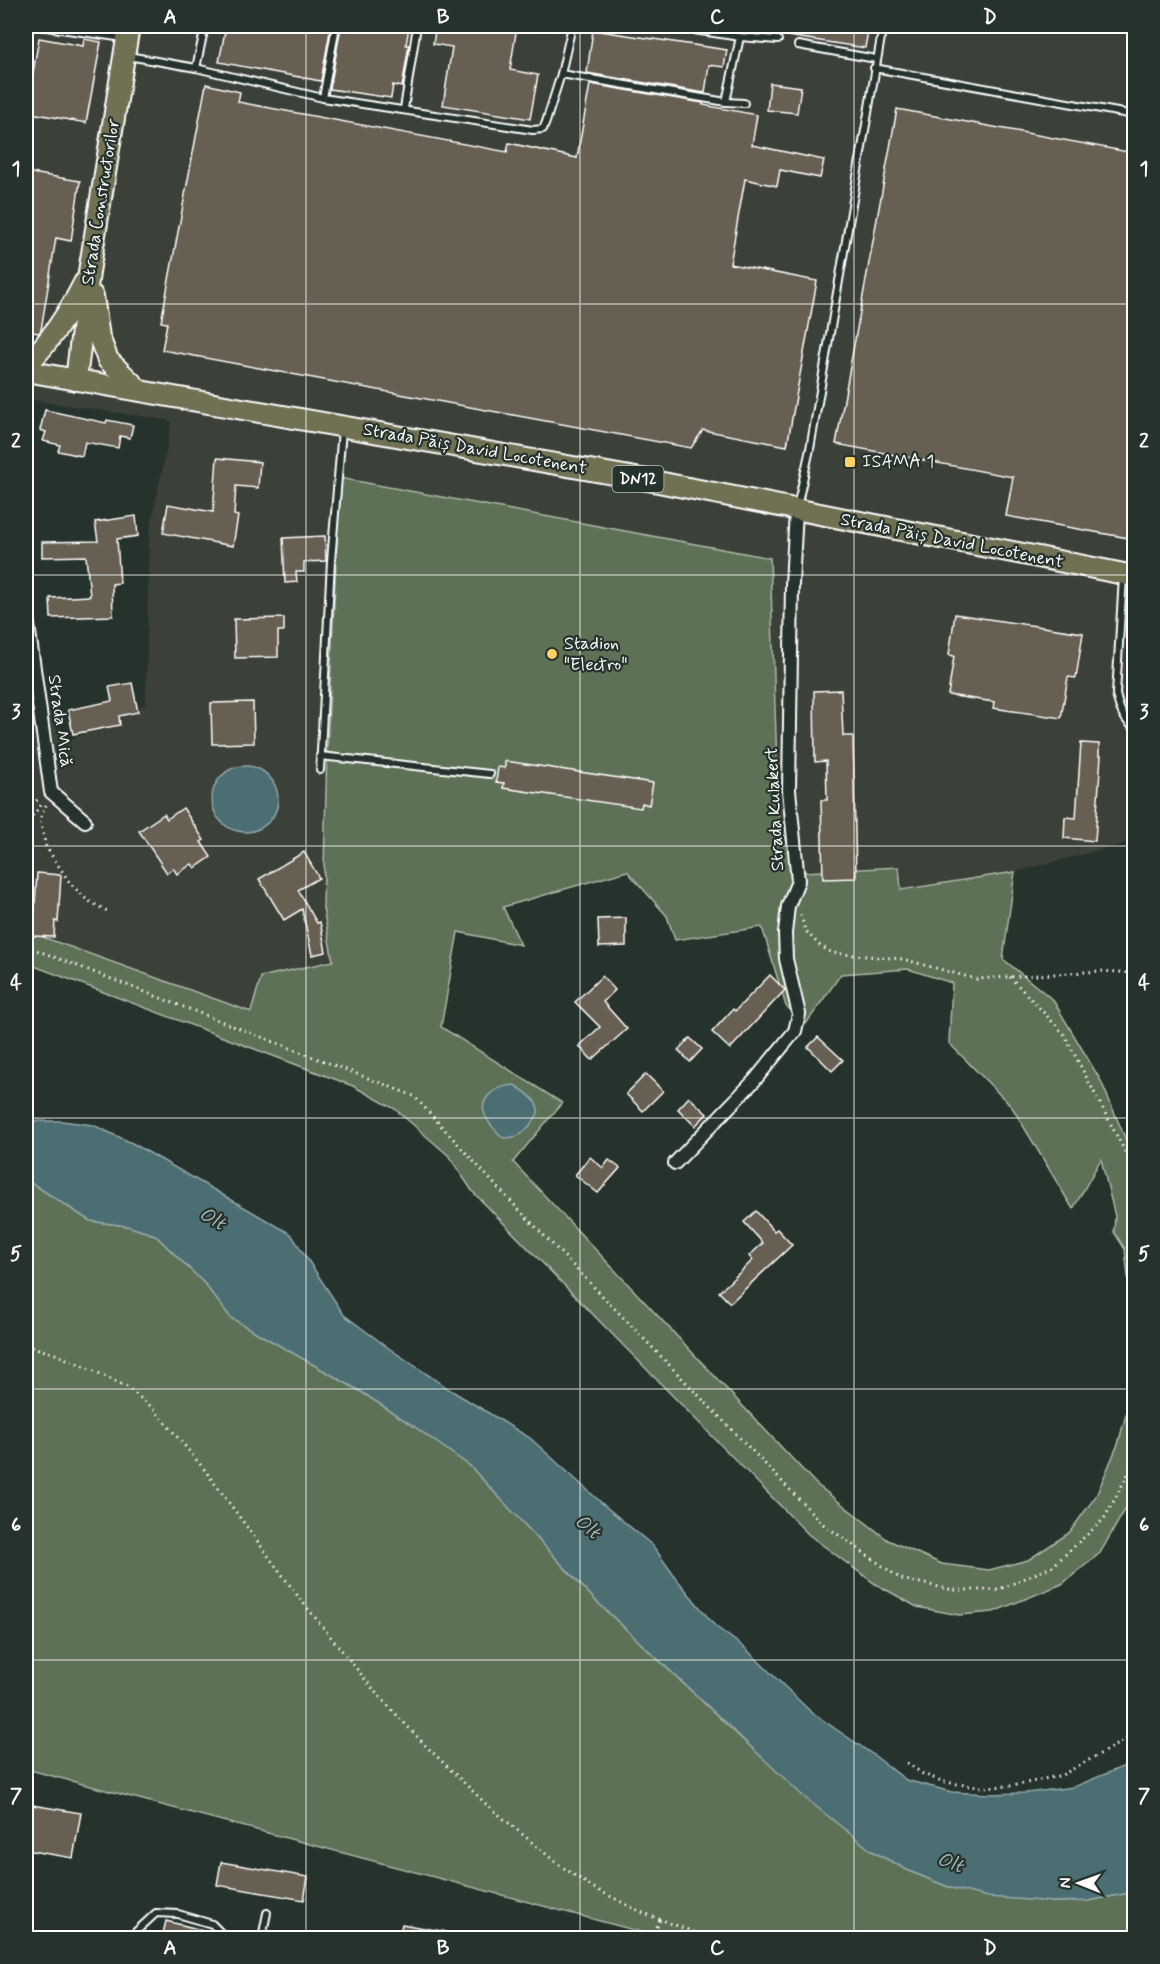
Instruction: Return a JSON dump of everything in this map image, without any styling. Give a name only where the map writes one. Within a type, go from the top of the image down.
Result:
[{"type":"main road","name":"Strada Constructorilor","points":[[76,380],[89,272],[126,40]]},
{"type":"main road","points":[[26,366],[46,346],[61,324],[89,272]]},
{"type":"main road","points":[[89,272],[99,337],[108,360],[139,390]]},
{"type":"main road","name":"Strada Păiș David Locotenent","points":[[26,371],[653,481],[1129,575]]},
{"type":"street","name":"Strada Kulakert","points":[[675,1163],[754,1082],[795,1031],[799,1014],[786,959],[785,933],[788,906],[798,881],[789,790],[792,584],[796,511]]},
{"type":"street","name":"Strada Mică","points":[[26,610],[51,792],[86,821]]},
{"type":"lane","points":[[39,26],[77,28],[126,40],[196,68],[323,98],[533,130],[543,129],[561,74],[572,26]]},
{"type":"lane","points":[[196,68],[205,26]]},
{"type":"lane","points":[[323,98],[336,26]]},
{"type":"lane","points":[[404,109],[417,26]]},
{"type":"lane","points":[[668,26],[740,37],[778,40]]},
{"type":"lane","points":[[796,511],[810,449],[883,26]]},
{"type":"lane","points":[[726,102],[740,37]]},
{"type":"lane","points":[[798,45],[876,59]]},
{"type":"lane","points":[[874,68],[1134,115]]},
{"type":"lane","points":[[561,74],[726,102],[744,103]]},
{"type":"lane","points":[[320,771],[331,561],[343,426]]},
{"type":"lane","points":[[1129,575],[1116,694],[1125,721],[1134,728]]},
{"type":"lane","points":[[320,756],[490,774]]},
{"type":"lane","points":[[129,1938],[156,1913],[178,1914],[212,1924],[226,1938]]},
{"type":"lane","points":[[262,1938],[267,1913]]},
{"type":"path","points":[[26,832],[28,821],[51,792]]},
{"type":"path","points":[[51,792],[40,819],[46,847],[70,883],[87,900],[109,912]]},
{"type":"path","points":[[801,913],[805,930],[819,945],[832,953],[902,959],[976,979],[1101,971],[1134,973]]},
{"type":"path","points":[[26,946],[414,1096],[507,1198],[823,1524],[901,1579],[953,1590],[998,1590],[1053,1566],[1104,1520],[1134,1463]]},
{"type":"path","points":[[1010,976],[1065,1034],[1132,1165],[1134,1177]]},
{"type":"path","points":[[26,1345],[56,1354],[98,1373],[127,1388],[154,1409],[236,1510],[300,1599],[377,1694],[425,1745],[486,1804],[558,1864],[592,1887],[660,1920],[709,1938]]},
{"type":"path","points":[[907,1763],[923,1774],[944,1782],[978,1787],[1013,1786],[1062,1775],[1134,1735]]},
{"type":"path","points":[[652,1938],[660,1920]]},
{"type":"shaded area","points":[[26,26],[1134,26],[1134,813],[1127,843],[1015,872],[901,891],[898,867],[804,872],[779,826],[770,558],[327,750],[323,908],[333,961],[261,977],[251,1012],[26,931],[26,716],[52,713],[62,744],[146,704],[149,535],[172,421],[26,399]]},
{"type":"green space","points":[[340,478],[770,558],[779,826],[804,872],[899,867],[901,890],[1015,872],[1003,959],[1053,1000],[1101,1081],[1134,1159],[1134,1332],[1134,1494],[1100,1553],[1062,1584],[993,1612],[959,1615],[917,1607],[874,1583],[809,1535],[473,1192],[448,1155],[395,1109],[353,1086],[26,963],[26,931],[251,1012],[261,977],[333,961],[323,908],[327,750]],"holes":[[[627,871],[667,916],[675,940],[762,927],[786,1006],[806,1024],[841,974],[908,969],[952,983],[949,1043],[1012,1107],[1073,1209],[1101,1159],[1115,1216],[1114,1232],[1125,1249],[1134,1332],[1133,1389],[1118,1444],[1096,1496],[1069,1533],[1028,1560],[989,1570],[942,1564],[888,1540],[816,1484],[513,1162],[562,1103],[441,1027],[458,932],[521,945],[503,907]]]},
{"type":"green space","points":[[26,1181],[90,1221],[127,1226],[155,1235],[204,1283],[231,1318],[360,1391],[470,1466],[595,1600],[742,1739],[872,1851],[909,1871],[951,1888],[1053,1902],[1088,1901],[1134,1892],[1134,1938],[664,1938],[26,1769]]},
{"type":"water","points":[[245,766],[258,769],[268,776],[275,786],[278,799],[275,812],[268,822],[258,829],[245,832],[232,829],[222,822],[215,812],[212,799],[215,786],[222,776],[232,769]]},
{"type":"water","points":[[514,1085],[536,1103],[538,1114],[522,1133],[503,1138],[488,1122],[484,1105],[494,1091]]},
{"type":"water","name":"Olt","points":[[26,1121],[62,1121],[93,1125],[132,1143],[291,1234],[344,1315],[452,1391],[530,1438],[653,1546],[715,1626],[745,1648],[811,1712],[906,1780],[952,1792],[1026,1793],[1074,1787],[1134,1762],[1134,1892],[1088,1901],[1053,1902],[988,1897],[951,1888],[909,1871],[872,1851],[804,1797],[595,1600],[470,1466],[360,1391],[231,1318],[204,1283],[155,1235],[127,1226],[90,1221],[26,1181]]},
{"type":"building","points":[[226,26],[331,26],[321,81],[219,62]]},
{"type":"building","points":[[341,26],[409,27],[406,45],[409,45],[402,87],[393,85],[391,98],[330,89]]},
{"type":"building","points":[[458,26],[517,26],[510,70],[538,75],[530,119],[443,105],[452,47],[433,44],[435,31],[457,34]]},
{"type":"building","points":[[770,26],[869,26],[865,48],[769,33]]},
{"type":"building","points":[[593,30],[727,50],[724,67],[709,65],[705,93],[587,73]]},
{"type":"building","points":[[39,38],[83,46],[84,39],[101,42],[86,123],[26,112],[26,83],[31,84]]},
{"type":"building","points":[[770,83],[801,87],[797,113],[767,110]]},
{"type":"building","points":[[206,84],[240,92],[238,102],[507,152],[509,143],[577,158],[590,84],[703,103],[703,105],[757,115],[752,145],[824,160],[820,178],[780,170],[777,186],[745,179],[730,264],[817,281],[787,446],[703,430],[691,448],[162,350],[167,323],[161,322]]},
{"type":"building","points":[[897,109],[1134,153],[1134,539],[1006,516],[1013,477],[836,444]]},
{"type":"building","points":[[26,172],[80,181],[71,241],[56,238],[39,333],[26,331]]},
{"type":"building","points":[[45,410],[106,423],[107,420],[133,425],[130,438],[120,436],[118,448],[85,442],[82,456],[58,451],[60,445],[43,441],[46,432],[40,430]]},
{"type":"building","points":[[217,458],[260,462],[258,488],[236,486],[234,515],[238,516],[233,546],[163,533],[168,504],[213,512]]},
{"type":"building","points":[[136,516],[138,536],[117,539],[120,583],[112,584],[113,616],[51,618],[50,598],[90,596],[86,556],[42,557],[42,542],[98,541],[95,522]]},
{"type":"building","points":[[325,536],[326,561],[304,562],[304,572],[296,572],[297,582],[285,583],[283,538]]},
{"type":"building","points":[[955,614],[1083,633],[1076,678],[1068,677],[1061,718],[993,708],[994,702],[948,695],[954,656],[949,655]]},
{"type":"building","points":[[284,618],[284,631],[278,631],[278,657],[235,658],[234,619]]},
{"type":"building","points":[[132,683],[138,712],[119,716],[120,725],[73,734],[68,710],[112,701],[109,687]]},
{"type":"building","points":[[841,690],[843,736],[853,736],[856,878],[823,879],[821,800],[827,800],[826,761],[815,762],[814,691]]},
{"type":"building","points":[[253,702],[254,743],[212,744],[211,703]]},
{"type":"building","points":[[1081,743],[1099,744],[1099,756],[1101,756],[1095,841],[1064,838],[1065,817],[1076,818]]},
{"type":"building","points":[[505,761],[653,783],[649,805],[642,803],[641,808],[503,788],[504,783],[496,782],[498,767],[505,768]]},
{"type":"building","points":[[183,808],[204,840],[201,842],[211,857],[195,868],[192,864],[177,874],[173,868],[167,873],[139,831],[164,814],[167,819]]},
{"type":"building","points":[[304,852],[319,878],[298,890],[317,923],[320,922],[326,952],[312,955],[302,909],[284,920],[259,879]]},
{"type":"building","points":[[37,873],[61,875],[58,922],[55,921],[54,937],[33,936]]},
{"type":"building","points":[[626,918],[626,946],[599,947],[598,919]]},
{"type":"building","points":[[770,975],[785,990],[730,1049],[712,1032]]},
{"type":"building","points":[[602,976],[615,990],[603,1002],[627,1029],[592,1060],[579,1046],[600,1027],[575,1002]]},
{"type":"building","points":[[818,1037],[843,1060],[832,1071],[808,1047]]},
{"type":"building","points":[[690,1038],[702,1049],[690,1062],[678,1050]]},
{"type":"building","points":[[646,1074],[663,1091],[643,1111],[626,1094]]},
{"type":"building","points":[[689,1097],[707,1114],[695,1126],[678,1109]]},
{"type":"building","points":[[590,1157],[603,1168],[609,1160],[620,1168],[598,1193],[575,1175]]},
{"type":"building","points":[[756,1211],[774,1231],[777,1229],[792,1245],[730,1303],[719,1292],[753,1260],[749,1256],[763,1243],[744,1222]]},
{"type":"building","points":[[26,1804],[81,1813],[73,1858],[26,1850]]},
{"type":"building","points":[[221,1862],[308,1877],[304,1900],[217,1885]]},
{"type":"building","points":[[166,1921],[214,1933],[216,1938],[162,1938]]},
{"type":"building","points":[[402,1924],[446,1932],[446,1938],[399,1938]]},
{"type":"place","name":"ISAMA 1","points":[[850,462]]},
{"type":"place","name":"Stadion \"Electro\"","points":[[552,654]]}]
